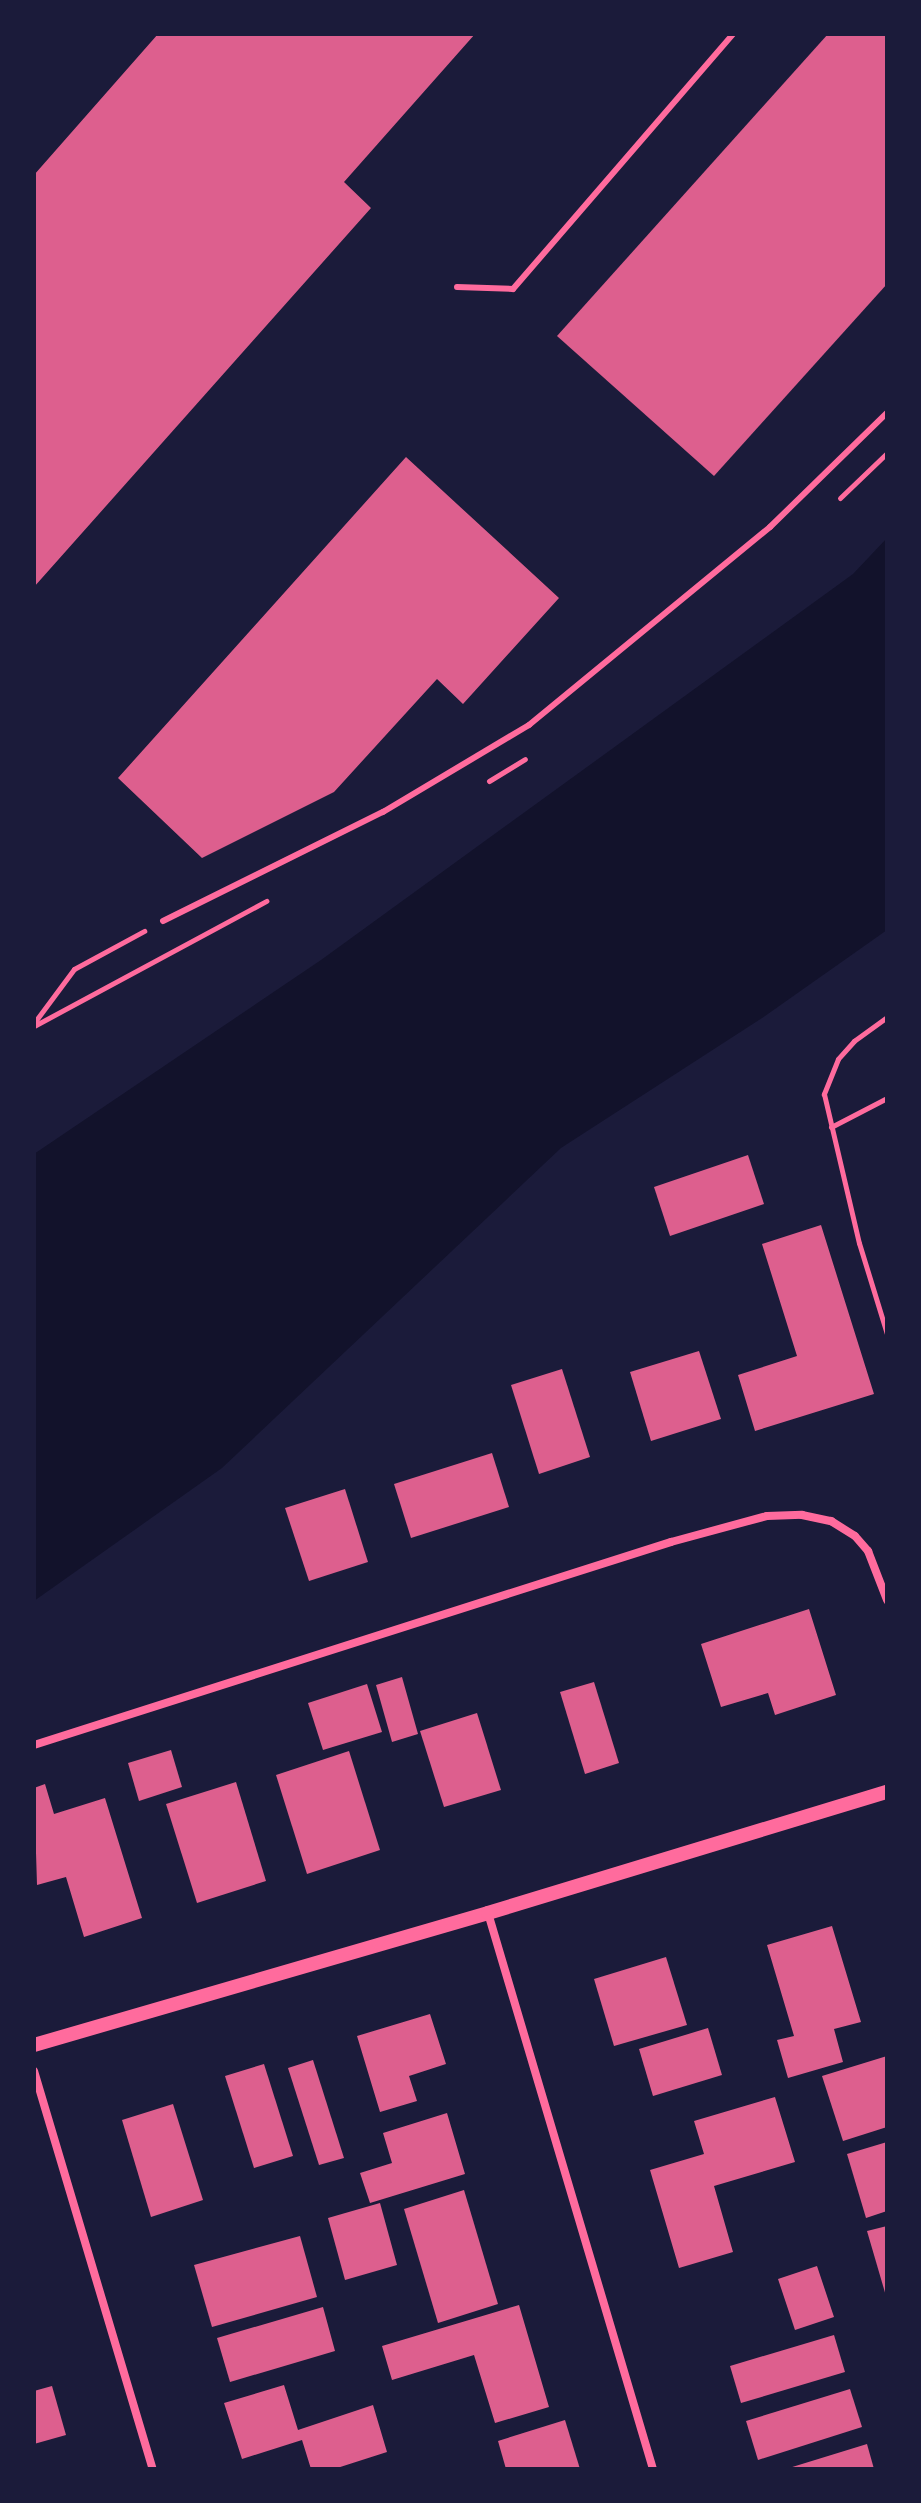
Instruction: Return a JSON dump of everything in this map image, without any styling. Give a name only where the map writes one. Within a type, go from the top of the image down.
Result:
[{"type":"street","points":[[34,1745],[732,1523],[790,1515],[831,1521],[855,1536],[868,1551],[887,1600]]},
{"type":"street","points":[[34,2045],[488,1913],[887,1792]]},
{"type":"street","points":[[488,1913],[653,2469]]},
{"type":"street","points":[[34,2071],[153,2469]]},
{"type":"lane","points":[[457,287],[513,289],[733,34]]},
{"type":"lane","points":[[163,921],[383,812],[529,725],[716,574],[887,413]]},
{"type":"path","points":[[34,1023],[74,969],[163,921]]},
{"type":"path","points":[[887,1017],[854,1041],[838,1059],[824,1094],[859,1243],[887,1334]]},
{"type":"path","points":[[831,1127],[887,1098]]},
{"type":"shaded area","points":[[887,538],[887,930],[765,1016],[561,1148],[222,1468],[34,1601],[34,1154],[321,960],[853,574]]},
{"type":"building","points":[[158,34],[475,34],[344,182],[371,208],[34,587],[34,175]]},
{"type":"building","points":[[828,34],[887,34],[887,284],[714,476],[557,336]]},
{"type":"building","points":[[406,457],[559,598],[463,704],[437,679],[334,792],[202,858],[118,778]]},
{"type":"building","points":[[748,1155],[764,1204],[670,1236],[654,1187]]},
{"type":"building","points":[[821,1225],[874,1394],[755,1431],[738,1375],[797,1356],[762,1244]]},
{"type":"building","points":[[699,1351],[721,1419],[651,1441],[630,1372]]},
{"type":"building","points":[[562,1369],[590,1457],[539,1474],[511,1385]]},
{"type":"building","points":[[492,1453],[509,1507],[411,1538],[394,1484]]},
{"type":"building","points":[[345,1489],[368,1562],[309,1581],[285,1508]]},
{"type":"building","points":[[809,1609],[836,1695],[775,1715],[768,1693],[721,1707],[701,1644]]},
{"type":"building","points":[[402,1677],[418,1734],[392,1742],[376,1685]]},
{"type":"building","points":[[594,1682],[619,1763],[585,1774],[560,1692]]},
{"type":"building","points":[[367,1684],[382,1732],[323,1750],[308,1703]]},
{"type":"building","points":[[477,1713],[501,1790],[444,1807],[420,1731]]},
{"type":"building","points":[[171,1750],[182,1787],[139,1801],[128,1763]]},
{"type":"building","points":[[349,1751],[380,1850],[307,1874],[276,1775]]},
{"type":"building","points":[[236,1782],[266,1881],[197,1903],[166,1804]]},
{"type":"building","points":[[45,1784],[54,1814],[105,1798],[142,1918],[84,1937],[66,1877],[37,1885],[34,1788]]},
{"type":"building","points":[[832,1926],[861,2022],[834,2029],[843,2062],[788,2078],[777,2040],[794,2036],[767,1945]]},
{"type":"building","points":[[666,1957],[687,2025],[614,2046],[594,1979]]},
{"type":"building","points":[[430,2014],[446,2064],[409,2076],[417,2101],[380,2112],[357,2036]]},
{"type":"building","points":[[708,2028],[722,2075],[653,2096],[639,2049]]},
{"type":"building","points":[[887,2056],[887,2127],[843,2141],[822,2076]]},
{"type":"building","points":[[313,2060],[344,2158],[319,2165],[288,2068]]},
{"type":"building","points":[[264,2064],[293,2156],[254,2168],[225,2076]]},
{"type":"building","points":[[775,2097],[795,2162],[714,2186],[733,2252],[679,2268],[650,2170],[704,2154],[694,2121]]},
{"type":"building","points":[[173,2104],[203,2200],[151,2217],[122,2120]]},
{"type":"building","points":[[447,2113],[465,2174],[370,2203],[360,2173],[392,2163],[383,2133]]},
{"type":"building","points":[[887,2142],[887,2211],[866,2218],[847,2154]]},
{"type":"building","points":[[464,2190],[498,2304],[438,2323],[404,2209]]},
{"type":"building","points":[[380,2203],[397,2265],[345,2280],[328,2218]]},
{"type":"building","points":[[887,2226],[887,2295],[886,2296],[867,2231]]},
{"type":"building","points":[[300,2236],[317,2297],[212,2327],[194,2265]]},
{"type":"building","points":[[817,2266],[834,2317],[795,2330],[778,2279]]},
{"type":"building","points":[[519,2305],[549,2407],[495,2423],[474,2355],[392,2380],[382,2346]]},
{"type":"building","points":[[323,2307],[335,2351],[230,2382],[217,2338]]},
{"type":"building","points":[[834,2335],[845,2372],[741,2403],[730,2366]]},
{"type":"building","points":[[284,2385],[298,2430],[373,2405],[387,2452],[334,2469],[311,2469],[302,2440],[242,2459],[224,2403]]},
{"type":"building","points":[[52,2386],[66,2435],[34,2444],[34,2391]]},
{"type":"building","points":[[850,2389],[862,2427],[758,2460],[746,2421]]},
{"type":"building","points":[[565,2420],[580,2469],[506,2469],[498,2441]]},
{"type":"building","points":[[867,2444],[874,2469],[789,2469],[789,2468]]}]
